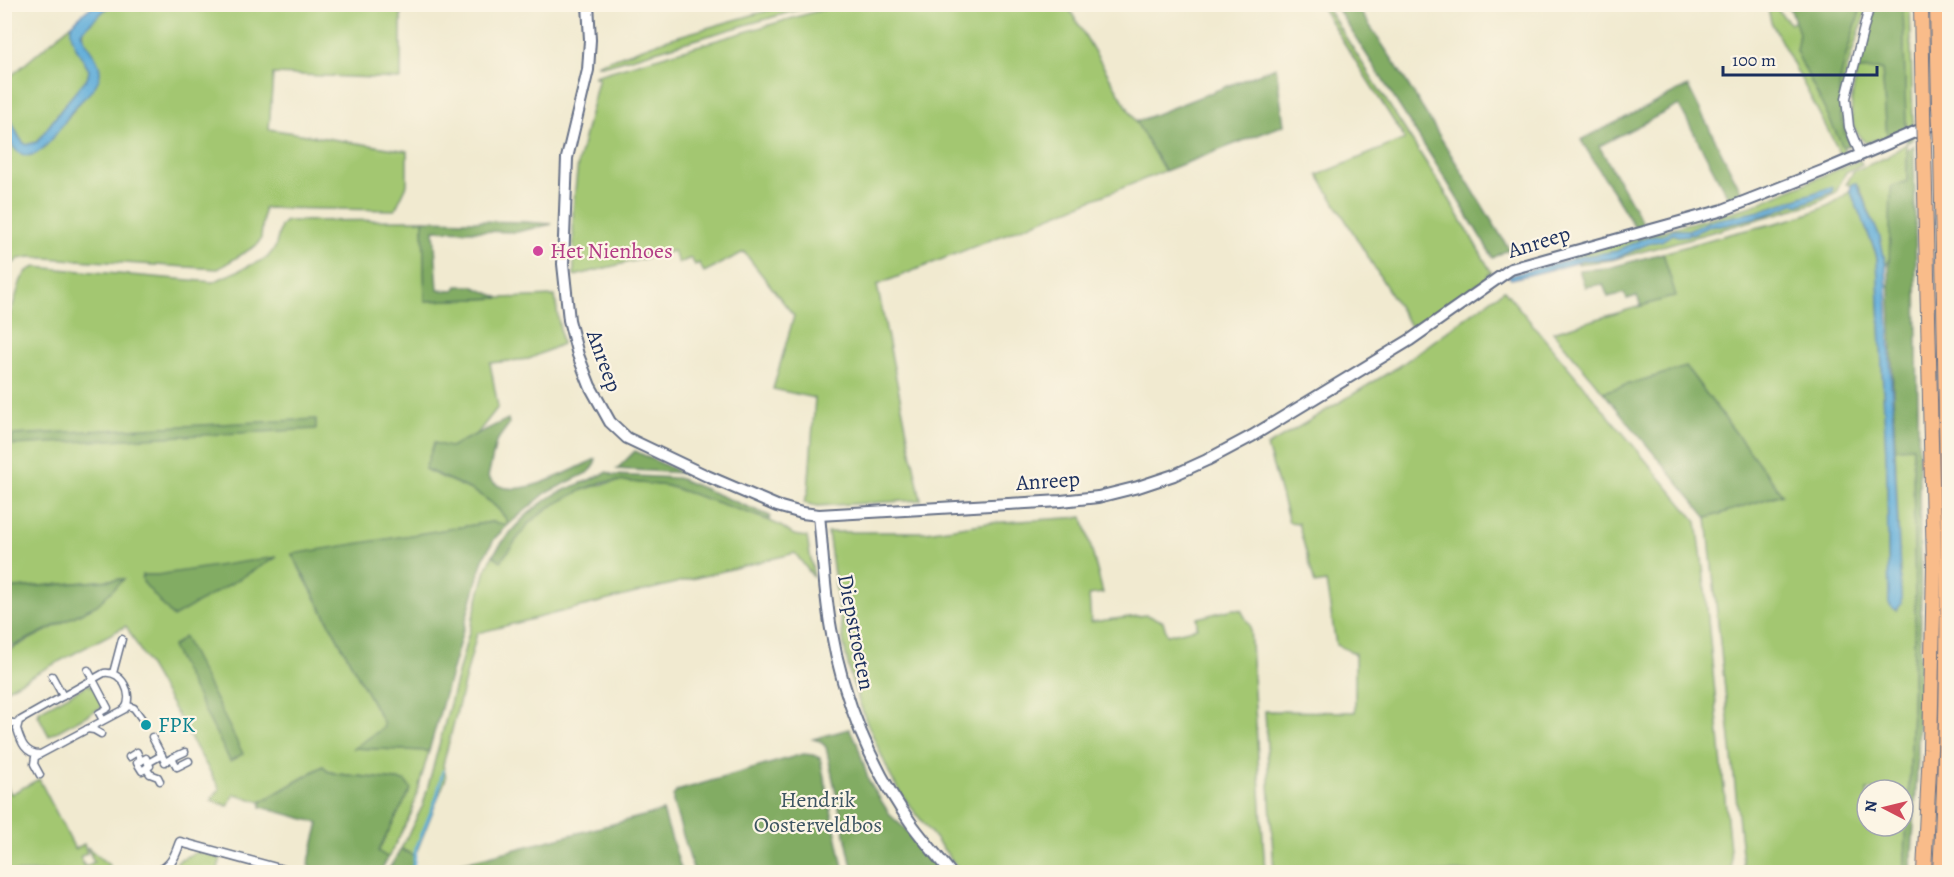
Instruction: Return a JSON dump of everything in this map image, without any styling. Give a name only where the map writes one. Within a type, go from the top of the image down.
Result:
[{"type":"highway","points":[[1921,4],[1934,624],[1924,873]]},
{"type":"highway","points":[[1937,4],[1948,435],[1949,624],[1941,873]]},
{"type":"street","name":"Anreep","points":[[588,4],[590,40],[588,70],[567,158],[563,264],[569,320],[578,355],[590,386],[610,423],[627,438],[777,506],[819,515],[1061,501],[1098,497],[1155,481],[1191,467],[1252,436],[1410,340],[1511,269],[1723,210],[1950,117]]},
{"type":"street","points":[[1860,154],[1849,127],[1846,98],[1870,4]]},
{"type":"street","name":"Diepstroeten","points":[[819,515],[831,629],[850,704],[864,739],[890,789],[913,826],[950,873]]},
{"type":"street","points":[[113,673],[122,639]]},
{"type":"street","points":[[88,670],[108,708],[99,713],[103,720]]},
{"type":"street","points":[[40,775],[18,734],[17,724],[22,718],[93,679],[113,673],[119,677],[129,694],[125,709]]},
{"type":"street","points":[[52,676],[63,696]]},
{"type":"street","points":[[34,764],[33,759],[40,754],[71,741],[86,729],[129,706],[134,708],[142,719]]},
{"type":"street","points":[[4,720],[17,724]]},
{"type":"street","points":[[86,729],[94,729],[101,734]]},
{"type":"street","points":[[152,737],[165,762],[185,752]]},
{"type":"street","points":[[26,750],[40,754]]},
{"type":"street","points":[[129,757],[135,750],[150,774],[158,777],[160,781]]},
{"type":"street","points":[[145,764],[162,755]]},
{"type":"street","points":[[172,758],[177,767],[189,761]]},
{"type":"street","points":[[157,873],[173,860],[180,842],[291,873]]},
{"type":"green space","points":[[110,5],[401,5],[401,79],[273,74],[269,129],[407,151],[407,185],[395,210],[264,208],[261,238],[257,245],[218,269],[30,257],[18,259],[14,263],[5,262],[4,128],[11,142],[44,148],[80,102],[96,61],[85,43],[82,30]]},
{"type":"green space","points":[[787,5],[815,5],[607,65],[596,65],[665,40]]},
{"type":"green space","points":[[838,5],[1067,5],[1165,171],[877,285],[921,500],[817,506],[804,503],[808,492],[815,398],[773,389],[794,316],[744,252],[704,272],[699,263],[695,265],[691,258],[679,263],[673,251],[574,276],[573,208],[578,163],[599,77],[594,76]]},
{"type":"green space","points":[[1320,5],[1325,5],[1448,197],[1492,273],[1412,329],[1318,175],[1405,139]]},
{"type":"green space","points":[[1335,5],[1356,5],[1396,65],[1509,249],[1493,258]]},
{"type":"green space","points":[[1767,5],[1777,5],[1779,12],[1791,24],[1795,21],[1799,33],[1796,51],[1845,151],[1841,155],[1771,22]]},
{"type":"green space","points":[[1789,5],[1862,5],[1847,52],[1839,88],[1840,111],[1849,145],[1843,147],[1796,51],[1799,33]]},
{"type":"green space","points":[[1862,5],[1867,5],[1866,11],[1844,82],[1843,111],[1850,148],[1840,114],[1839,91],[1847,53]]},
{"type":"green space","points":[[1876,5],[1903,5],[1906,127],[1913,126],[1913,140],[1907,143],[1906,128],[1887,136],[1882,69],[1857,70]]},
{"type":"green space","points":[[1903,5],[1910,5],[1913,126],[1906,128]]},
{"type":"green space","points":[[72,24],[72,35],[89,70],[88,77],[37,142],[26,145],[5,114],[4,82]]},
{"type":"green space","points":[[1276,67],[1284,125],[1165,171],[1136,122]]},
{"type":"green space","points":[[1882,69],[1887,136],[1866,143],[1859,136],[1852,118],[1852,99],[1857,70]]},
{"type":"green space","points":[[1688,86],[1743,195],[1729,199],[1679,105],[1599,146],[1644,225],[1635,228],[1581,140]]},
{"type":"green space","points":[[1907,143],[1907,181],[1891,237],[1890,256],[1886,266],[1880,238],[1859,187],[1846,184],[1854,171],[1887,157]]},
{"type":"green space","points":[[1914,146],[1921,611],[1915,807],[1915,778],[1909,778],[1915,612],[1913,447],[1895,448],[1889,263],[1891,187],[1907,181],[1907,150]]},
{"type":"green space","points":[[1860,160],[1862,164],[1846,172],[1836,192],[1819,202],[1612,260],[1578,264],[1571,256],[1752,206]]},
{"type":"green space","points":[[1850,190],[1877,258],[1887,476],[1889,603],[1895,610],[1901,598],[1895,448],[1913,447],[1915,612],[1909,778],[1855,778],[1855,838],[1906,838],[1904,872],[1744,872],[1707,518],[1782,494],[1686,367],[1603,392],[1553,332],[1675,296],[1663,253],[1794,218],[1840,199]]},
{"type":"green space","points":[[423,220],[425,301],[555,296],[562,344],[529,359],[490,363],[498,407],[477,434],[450,447],[425,469],[483,497],[502,513],[508,525],[491,522],[292,555],[384,724],[383,728],[355,748],[429,751],[411,814],[388,858],[378,852],[410,790],[404,781],[338,774],[327,771],[323,766],[261,802],[234,794],[228,806],[211,800],[220,789],[126,626],[5,690],[5,652],[97,605],[123,579],[5,589],[5,331],[21,280],[27,271],[35,267],[213,282],[267,258],[275,248],[281,226],[286,221]],"holes":[[[142,575],[157,575],[174,617],[143,582]]]},
{"type":"green space","points":[[423,220],[552,224],[517,232],[434,230],[438,290],[454,291],[457,286],[472,286],[500,298],[425,301]]},
{"type":"green space","points":[[1663,253],[1676,296],[1641,306],[1637,296],[1627,299],[1624,293],[1608,297],[1603,284],[1585,287],[1579,270],[1608,268]]},
{"type":"green space","points":[[1504,290],[1697,522],[1732,872],[1274,872],[1265,711],[1355,712],[1355,653],[1336,645],[1326,582],[1315,584],[1298,523],[1289,522],[1267,446],[1398,367]]},
{"type":"green space","points":[[1686,367],[1782,494],[1707,518],[1603,392]]},
{"type":"green space","points":[[316,419],[316,429],[13,445],[12,435]]},
{"type":"green space","points":[[508,419],[509,424],[496,442],[488,477],[498,485],[510,488],[525,487],[556,477],[596,459],[589,472],[546,493],[509,524],[502,513],[483,497],[425,469],[434,443],[450,447]]},
{"type":"green space","points":[[635,451],[682,473],[617,469]]},
{"type":"green space","points":[[607,472],[613,475],[678,478],[770,516],[769,520],[668,486],[623,481],[603,482],[550,507],[529,523],[501,561],[493,555],[520,522],[536,507],[560,492]]},
{"type":"green space","points":[[623,481],[668,486],[744,511],[779,525],[794,535],[807,537],[814,578],[795,553],[477,633],[443,765],[446,778],[415,856],[401,849],[423,805],[480,591],[493,555],[500,560],[525,527],[539,514],[561,500],[597,485]]},
{"type":"green space","points":[[1083,517],[1103,593],[1089,595],[1091,622],[1146,615],[1163,621],[1167,635],[1197,628],[1197,618],[1233,609],[1241,610],[1250,626],[1265,872],[961,872],[901,794],[891,777],[865,718],[851,678],[828,532],[926,532],[988,523]]},
{"type":"green space","points":[[492,522],[508,525],[495,538],[483,559],[429,751],[354,748],[383,728],[384,724],[292,554]]},
{"type":"green space","points":[[277,557],[173,617],[143,582],[142,575],[157,575]]},
{"type":"green space","points":[[124,579],[97,605],[12,647],[12,643],[5,638],[5,589]]},
{"type":"green space","points":[[184,637],[243,754],[230,761],[172,647]]},
{"type":"green space","points":[[89,684],[93,686],[104,706],[49,736],[38,715],[39,711]]},
{"type":"green space","points":[[849,729],[857,743],[869,782],[891,816],[914,837],[943,872],[853,872],[826,747],[820,741],[813,739]]},
{"type":"green space","name":"Hendrik Oosterveldbos","points":[[803,754],[820,758],[844,872],[694,872],[673,802],[673,796],[677,791]]},
{"type":"green space","points":[[323,766],[327,771],[338,774],[405,781],[411,789],[378,851],[388,858],[380,872],[314,872],[308,865],[319,823],[261,807],[261,802]]},
{"type":"green space","points":[[39,779],[75,849],[84,844],[87,853],[80,857],[85,867],[94,862],[87,847],[110,866],[110,872],[5,872],[5,782],[11,794]]},
{"type":"green space","points":[[663,811],[682,872],[432,872],[435,870]]},
{"type":"green space","points":[[1906,838],[1913,838],[1911,872],[1904,872]]},
{"type":"green space","points":[[401,849],[415,856],[412,872],[387,872]]},
{"type":"green space","points":[[197,852],[221,858],[217,872],[168,872],[181,859]]},
{"type":"water","points":[[93,5],[110,5],[81,32],[100,68],[99,79],[48,144],[31,155],[23,155],[15,149],[8,137],[5,114],[22,142],[26,145],[37,142],[88,77],[89,70],[76,48],[71,29],[76,20]]},
{"type":"water","points":[[1856,183],[1880,238],[1886,266],[1901,598],[1901,604],[1897,610],[1889,603],[1887,476],[1877,258],[1850,190],[1852,184]]},
{"type":"water","points":[[1831,187],[1832,192],[1801,204],[1793,204],[1769,214],[1725,225],[1713,225],[1691,234],[1689,232],[1688,235],[1673,234],[1661,241],[1650,243],[1615,258],[1582,261],[1511,279],[1508,276],[1579,257],[1617,251],[1642,239],[1663,235],[1673,230],[1688,230],[1710,221],[1760,211]]},
{"type":"waterway","points":[[412,872],[416,849],[437,797],[443,771]]},
{"type":"place","name":"Het Nienhoes","points":[[538,251]]},
{"type":"place","name":"FPK","points":[[146,725]]}]
